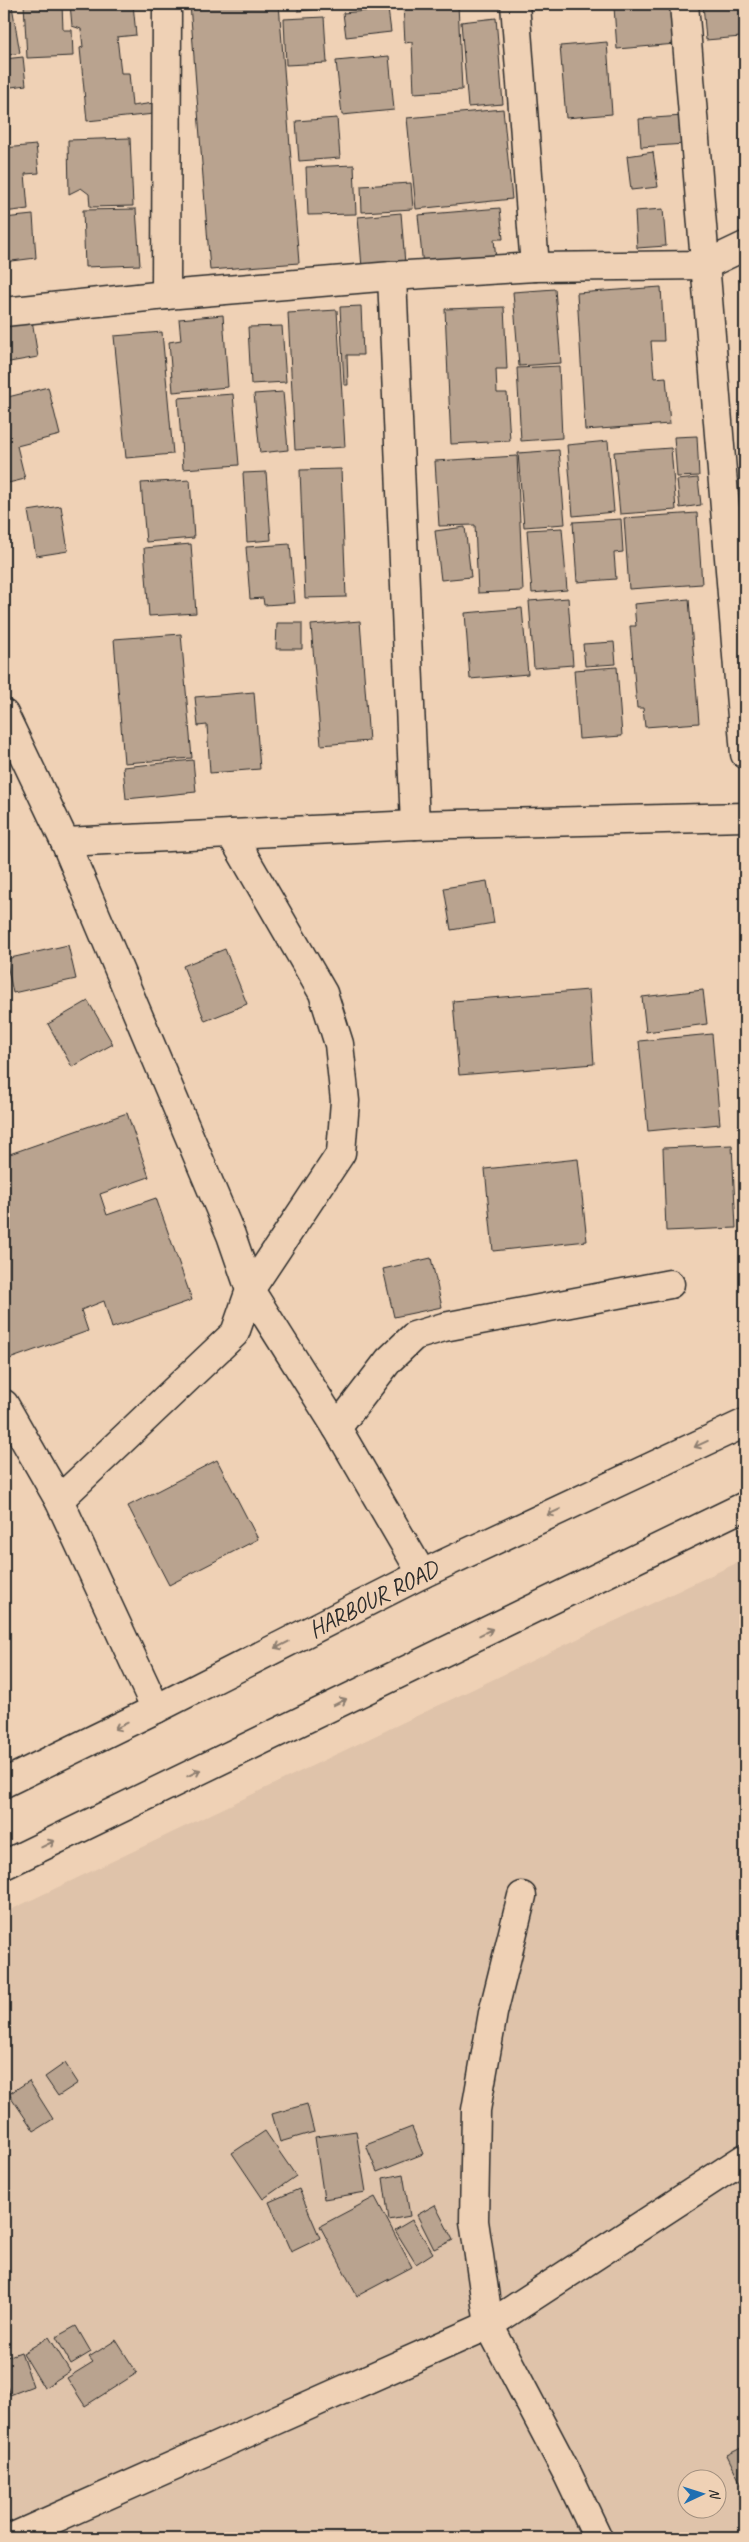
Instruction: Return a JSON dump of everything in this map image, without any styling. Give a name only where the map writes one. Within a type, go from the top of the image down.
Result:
[{"type":"main road","points":[[166,295],[167,4]]},
{"type":"main road","points":[[516,4],[535,267]]},
{"type":"main road","points":[[684,4],[745,754]]},
{"type":"main road","points":[[4,312],[166,295],[392,276],[535,267],[705,265],[745,246]]},
{"type":"main road","points":[[392,276],[415,825]]},
{"type":"main road","points":[[4,714],[65,842],[231,1234],[250,1290],[337,1428],[422,1574]]},
{"type":"main road","points":[[65,842],[415,825],[745,816]]},
{"type":"main road","points":[[59,1500],[235,1333],[250,1290],[341,1153],[345,1101],[339,1044],[323,993],[231,834]]},
{"type":"main road","points":[[337,1428],[389,1360],[414,1336],[444,1326],[670,1284]]},
{"type":"main road","points":[[4,1404],[59,1500],[156,1709]]},
{"type":"main road","name":"HARBOUR ROAD","points":[[4,1783],[156,1709],[422,1574],[745,1423]]},
{"type":"main road","points":[[4,1865],[745,1506]]},
{"type":"main road","points":[[522,1896],[493,2013],[476,2110],[474,2221],[489,2325],[568,2475],[598,2538]]},
{"type":"main road","points":[[17,2537],[489,2325],[745,2158]]},
{"type":"shaded area","points":[[745,1559],[745,2538],[4,2538],[4,1913]]},
{"type":"building","points":[[24,4],[62,4],[63,30],[72,30],[73,56],[27,58]]},
{"type":"building","points":[[70,4],[133,4],[136,35],[117,37],[121,73],[129,73],[132,106],[154,103],[154,114],[87,121],[80,48],[83,47],[81,29],[72,26]]},
{"type":"building","points":[[190,4],[279,4],[299,263],[210,270]]},
{"type":"building","points":[[298,4],[341,4],[342,7],[298,11]]},
{"type":"building","points":[[403,4],[458,4],[462,90],[414,93],[412,42],[405,43]]},
{"type":"building","points":[[672,4],[676,44],[617,49],[614,7]]},
{"type":"building","points":[[703,4],[745,4],[745,82],[741,37],[706,40]]},
{"type":"building","points":[[12,6],[20,53],[4,56],[4,8]]},
{"type":"building","points":[[388,9],[391,32],[346,37],[343,13]]},
{"type":"building","points":[[324,17],[327,63],[286,65],[284,19]]},
{"type":"building","points":[[496,18],[503,104],[468,107],[461,22]]},
{"type":"building","points":[[607,42],[612,114],[566,118],[560,46]]},
{"type":"building","points":[[389,56],[394,110],[342,115],[336,61]]},
{"type":"building","points":[[23,57],[26,85],[4,88],[4,59]]},
{"type":"building","points":[[503,109],[512,199],[416,209],[407,118]]},
{"type":"building","points":[[683,116],[685,144],[641,147],[639,119]]},
{"type":"building","points":[[337,118],[340,158],[299,161],[296,121]]},
{"type":"building","points":[[130,138],[133,206],[90,207],[89,194],[81,188],[69,194],[68,140]]},
{"type":"building","points":[[36,145],[39,173],[25,174],[28,209],[4,212],[4,148]]},
{"type":"building","points":[[653,152],[658,187],[631,190],[627,156]]},
{"type":"building","points":[[354,165],[356,214],[308,215],[306,167]]},
{"type":"building","points":[[411,183],[413,209],[362,212],[361,186]]},
{"type":"building","points":[[500,208],[503,239],[494,239],[496,260],[423,267],[418,215]]},
{"type":"building","points":[[136,209],[140,265],[85,267],[83,210]]},
{"type":"building","points":[[663,209],[666,246],[637,248],[635,211]]},
{"type":"building","points":[[401,213],[405,264],[362,268],[358,217]]},
{"type":"building","points":[[33,215],[36,258],[4,262],[4,218]]},
{"type":"building","points":[[661,287],[664,341],[651,341],[654,378],[666,377],[670,424],[585,430],[577,293]]},
{"type":"building","points":[[555,289],[561,363],[519,366],[513,292]]},
{"type":"building","points":[[361,306],[363,355],[347,355],[348,385],[344,385],[340,307]]},
{"type":"building","points":[[504,307],[507,369],[496,369],[497,393],[507,393],[510,441],[451,444],[445,309]]},
{"type":"building","points":[[337,310],[345,447],[295,450],[288,313]]},
{"type":"building","points":[[223,315],[228,387],[173,392],[169,342],[181,340],[179,319]]},
{"type":"building","points":[[32,320],[38,357],[4,363],[4,325]]},
{"type":"building","points":[[282,326],[286,382],[251,384],[248,327]]},
{"type":"building","points":[[162,332],[173,454],[126,458],[114,336]]},
{"type":"building","points":[[559,366],[562,438],[521,441],[517,368]]},
{"type":"building","points":[[48,387],[60,435],[17,446],[25,479],[4,484],[4,398]]},
{"type":"building","points":[[283,392],[288,450],[260,453],[254,394]]},
{"type":"building","points":[[233,394],[239,465],[183,469],[178,398]]},
{"type":"building","points":[[697,436],[699,476],[677,477],[674,437]]},
{"type":"building","points":[[608,441],[614,512],[573,516],[567,445]]},
{"type":"building","points":[[671,448],[676,510],[620,514],[614,452]]},
{"type":"building","points":[[559,450],[565,524],[524,527],[518,453]]},
{"type":"building","points":[[517,456],[523,591],[478,593],[475,525],[439,526],[435,461]]},
{"type":"building","points":[[341,469],[346,597],[305,598],[300,470]]},
{"type":"building","points":[[266,472],[271,540],[247,542],[243,473]]},
{"type":"building","points":[[698,478],[701,505],[680,508],[677,480]]},
{"type":"building","points":[[190,480],[194,538],[146,542],[141,483]]},
{"type":"building","points":[[61,506],[68,551],[36,556],[28,511]]},
{"type":"building","points":[[697,513],[702,584],[629,589],[624,518]]},
{"type":"building","points":[[621,519],[623,552],[614,553],[616,579],[577,582],[573,522]]},
{"type":"building","points":[[465,527],[471,577],[441,580],[435,531]]},
{"type":"building","points":[[562,528],[567,590],[532,593],[527,530]]},
{"type":"building","points":[[191,544],[196,613],[149,616],[144,548]]},
{"type":"building","points":[[290,544],[295,603],[264,605],[263,598],[250,599],[246,547]]},
{"type":"building","points":[[568,598],[573,665],[534,668],[529,601]]},
{"type":"building","points":[[689,599],[699,723],[645,727],[643,708],[637,708],[630,626],[636,626],[634,604]]},
{"type":"building","points":[[522,608],[528,674],[470,679],[465,613]]},
{"type":"building","points":[[360,621],[369,741],[321,745],[311,625]]},
{"type":"building","points":[[277,623],[302,623],[302,649],[276,649]]},
{"type":"building","points":[[181,634],[192,758],[124,763],[114,639]]},
{"type":"building","points":[[614,642],[616,664],[585,666],[583,644]]},
{"type":"building","points":[[617,667],[622,736],[579,739],[574,670]]},
{"type":"building","points":[[254,692],[260,769],[210,773],[207,725],[198,726],[195,697]]},
{"type":"building","points":[[193,760],[196,792],[126,799],[123,767]]},
{"type":"building","points":[[487,881],[494,923],[451,930],[444,888]]},
{"type":"building","points":[[68,945],[76,979],[13,993],[6,959]]},
{"type":"building","points":[[225,949],[247,1004],[205,1021],[183,966]]},
{"type":"building","points":[[589,990],[594,1064],[459,1075],[453,1001]]},
{"type":"building","points":[[703,990],[707,1024],[646,1032],[642,997]]},
{"type":"building","points":[[88,1001],[113,1044],[72,1067],[48,1024]]},
{"type":"building","points":[[712,1034],[720,1124],[648,1131],[639,1041]]},
{"type":"building","points":[[127,1113],[149,1177],[100,1194],[107,1215],[156,1198],[192,1300],[112,1328],[104,1301],[81,1310],[88,1331],[4,1361],[4,1156]]},
{"type":"building","points":[[732,1145],[736,1228],[666,1231],[663,1148]]},
{"type":"building","points":[[578,1159],[587,1241],[493,1251],[485,1169]]},
{"type":"building","points":[[431,1258],[442,1307],[394,1317],[383,1269]]},
{"type":"building","points":[[217,1460],[258,1539],[169,1585],[128,1506]]},
{"type":"building","points":[[65,2063],[78,2083],[58,2096],[45,2077]]},
{"type":"building","points":[[29,2081],[53,2119],[34,2131],[9,2094]]},
{"type":"building","points":[[307,2104],[314,2132],[280,2142],[272,2114]]},
{"type":"building","points":[[412,2127],[423,2154],[377,2172],[366,2145]]},
{"type":"building","points":[[265,2131],[296,2176],[263,2199],[232,2153]]},
{"type":"building","points":[[356,2131],[366,2192],[324,2199],[315,2137]]},
{"type":"building","points":[[403,2174],[410,2216],[389,2220],[383,2178]]},
{"type":"building","points":[[299,2189],[320,2238],[291,2252],[269,2202]]},
{"type":"building","points":[[375,2197],[412,2267],[357,2296],[320,2226]]},
{"type":"building","points":[[435,2205],[453,2240],[434,2249],[417,2215]]},
{"type":"building","points":[[412,2220],[433,2253],[416,2264],[395,2230]]},
{"type":"building","points":[[76,2326],[91,2352],[71,2364],[56,2337]]},
{"type":"building","points":[[49,2337],[70,2371],[44,2388],[23,2353]]},
{"type":"building","points":[[116,2340],[137,2373],[85,2406],[67,2378],[93,2362],[89,2357]]},
{"type":"building","points":[[21,2352],[33,2386],[10,2395],[4,2378],[4,2358]]},
{"type":"building","points":[[745,2446],[745,2492],[727,2455]]}]
